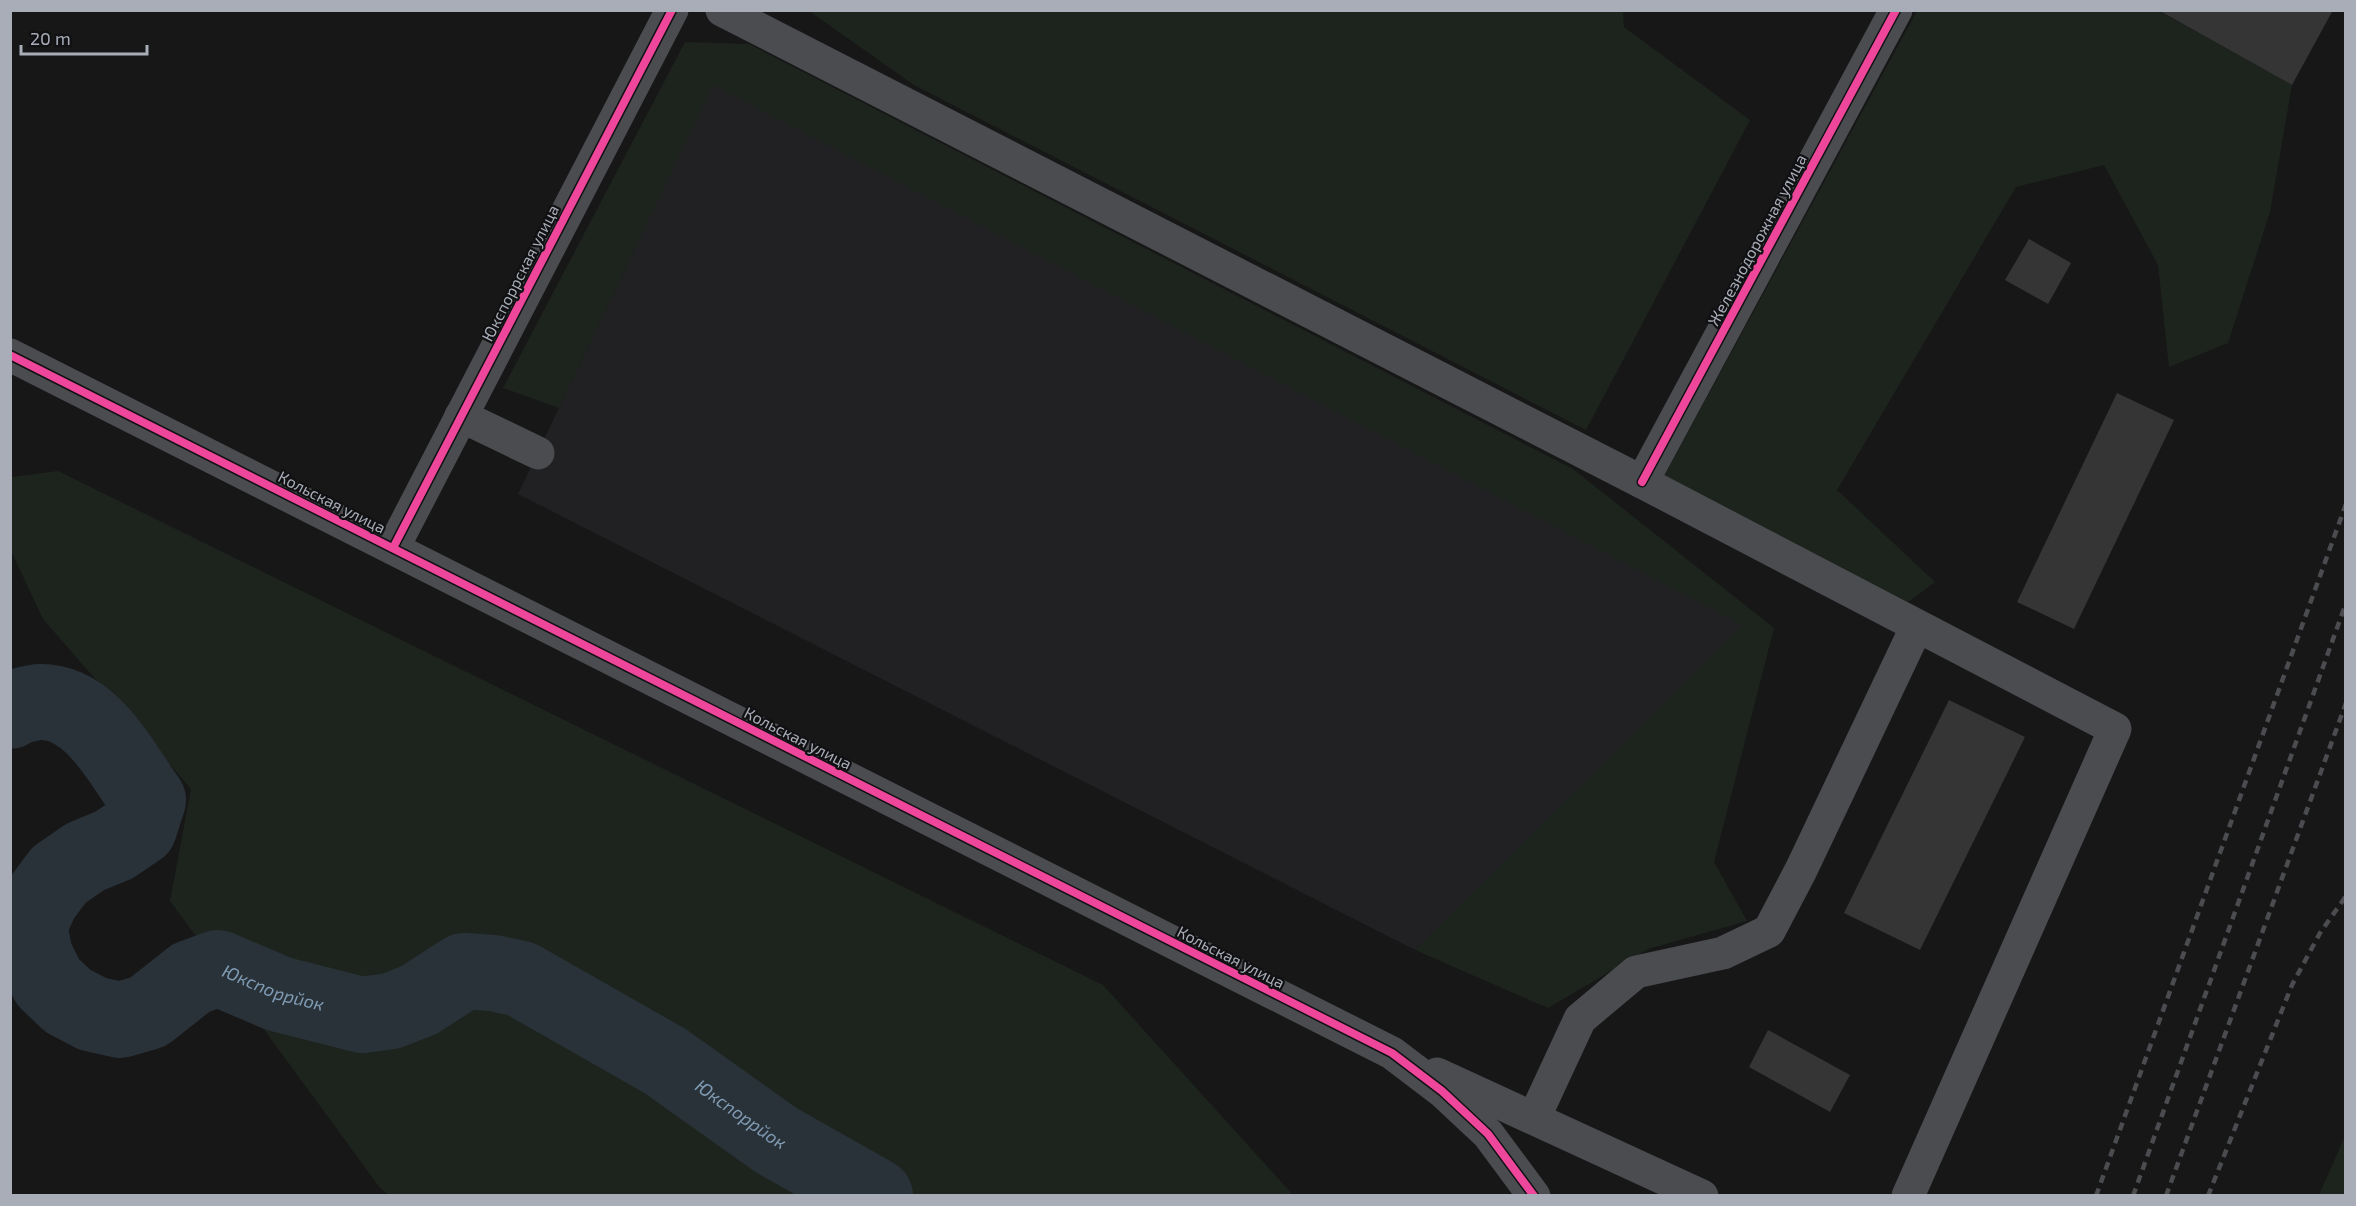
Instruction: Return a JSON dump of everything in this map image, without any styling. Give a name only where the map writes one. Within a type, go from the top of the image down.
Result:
[{"type":"street","name":"Юкспоррская улица","points":[[393,548],[672,10]]},
{"type":"street","points":[[722,10],[1642,482],[2115,729],[1908,1196]]},
{"type":"street","name":"Железнодорожная улица","points":[[1642,482],[1896,10]]},
{"type":"street","name":"Кольская улица","points":[[10,355],[1392,1053],[1442,1091],[1488,1134],[1534,1196]]},
{"type":"street","points":[[461,416],[538,453]]},
{"type":"street","points":[[1534,1118],[1580,1019],[1636,972],[1723,952],[1769,931],[1801,870],[1917,626]]},
{"type":"street","points":[[1392,1053],[1702,1196]]},
{"type":"shaded area","points":[[809,11],[1623,11],[1624,27],[1750,120],[1586,430],[914,85]]},
{"type":"shaded area","points":[[1917,11],[2159,11],[2292,85],[2270,212],[2228,343],[2169,367],[2158,265],[2104,165],[2016,187],[1837,490],[1935,582],[1908,602],[1663,478]]},
{"type":"shaded area","points":[[685,42],[749,44],[1573,469],[1774,628],[1714,862],[1747,921],[1648,949],[1548,1008],[1415,950],[1742,625],[713,85],[559,408],[503,388]]},
{"type":"shaded area","points":[[713,84],[1743,625],[1415,950],[518,494]]},
{"type":"shaded area","points":[[58,471],[1103,985],[1293,1195],[389,1195],[380,1188],[170,901],[191,789],[43,619],[11,551],[11,477]]},
{"type":"shaded area","points":[[2345,1136],[2345,1195],[2319,1195]]},
{"type":"building","points":[[2158,10],[2333,10],[2292,85]]},
{"type":"building","points":[[2029,239],[2071,263],[2048,304],[2005,280]]},
{"type":"building","points":[[2117,393],[2174,420],[2074,629],[2017,602]]},
{"type":"building","points":[[1949,700],[2025,737],[1920,950],[1844,913]]},
{"type":"building","points":[[1768,1030],[1850,1075],[1830,1112],[1749,1067]]},
{"type":"waterway","name":"Юкспоррйок","points":[[10,711],[30,703],[41,702],[59,705],[75,712],[104,737],[148,800],[139,828],[114,845],[85,857],[59,875],[41,899],[29,926],[35,956],[48,982],[68,1001],[93,1014],[120,1020],[148,1012],[191,978],[218,968],[279,994],[362,1015],[391,1011],[419,1000],[464,971],[493,973],[521,979],[665,1061],[776,1140],[875,1196]]},
{"type":"railway","points":[[2096,1196],[2346,504]]},
{"type":"railway","points":[[2133,1196],[2346,603]]},
{"type":"railway","points":[[2166,1196],[2346,703]]},
{"type":"railway","points":[[2208,1196],[2292,985],[2320,933],[2346,896]]},
{"type":"cycle path","points":[[393,548],[672,10]]},
{"type":"cycle path","points":[[1642,482],[1896,10]]},
{"type":"cycle path","points":[[10,355],[1392,1053],[1442,1091],[1488,1134],[1534,1196]]}]
